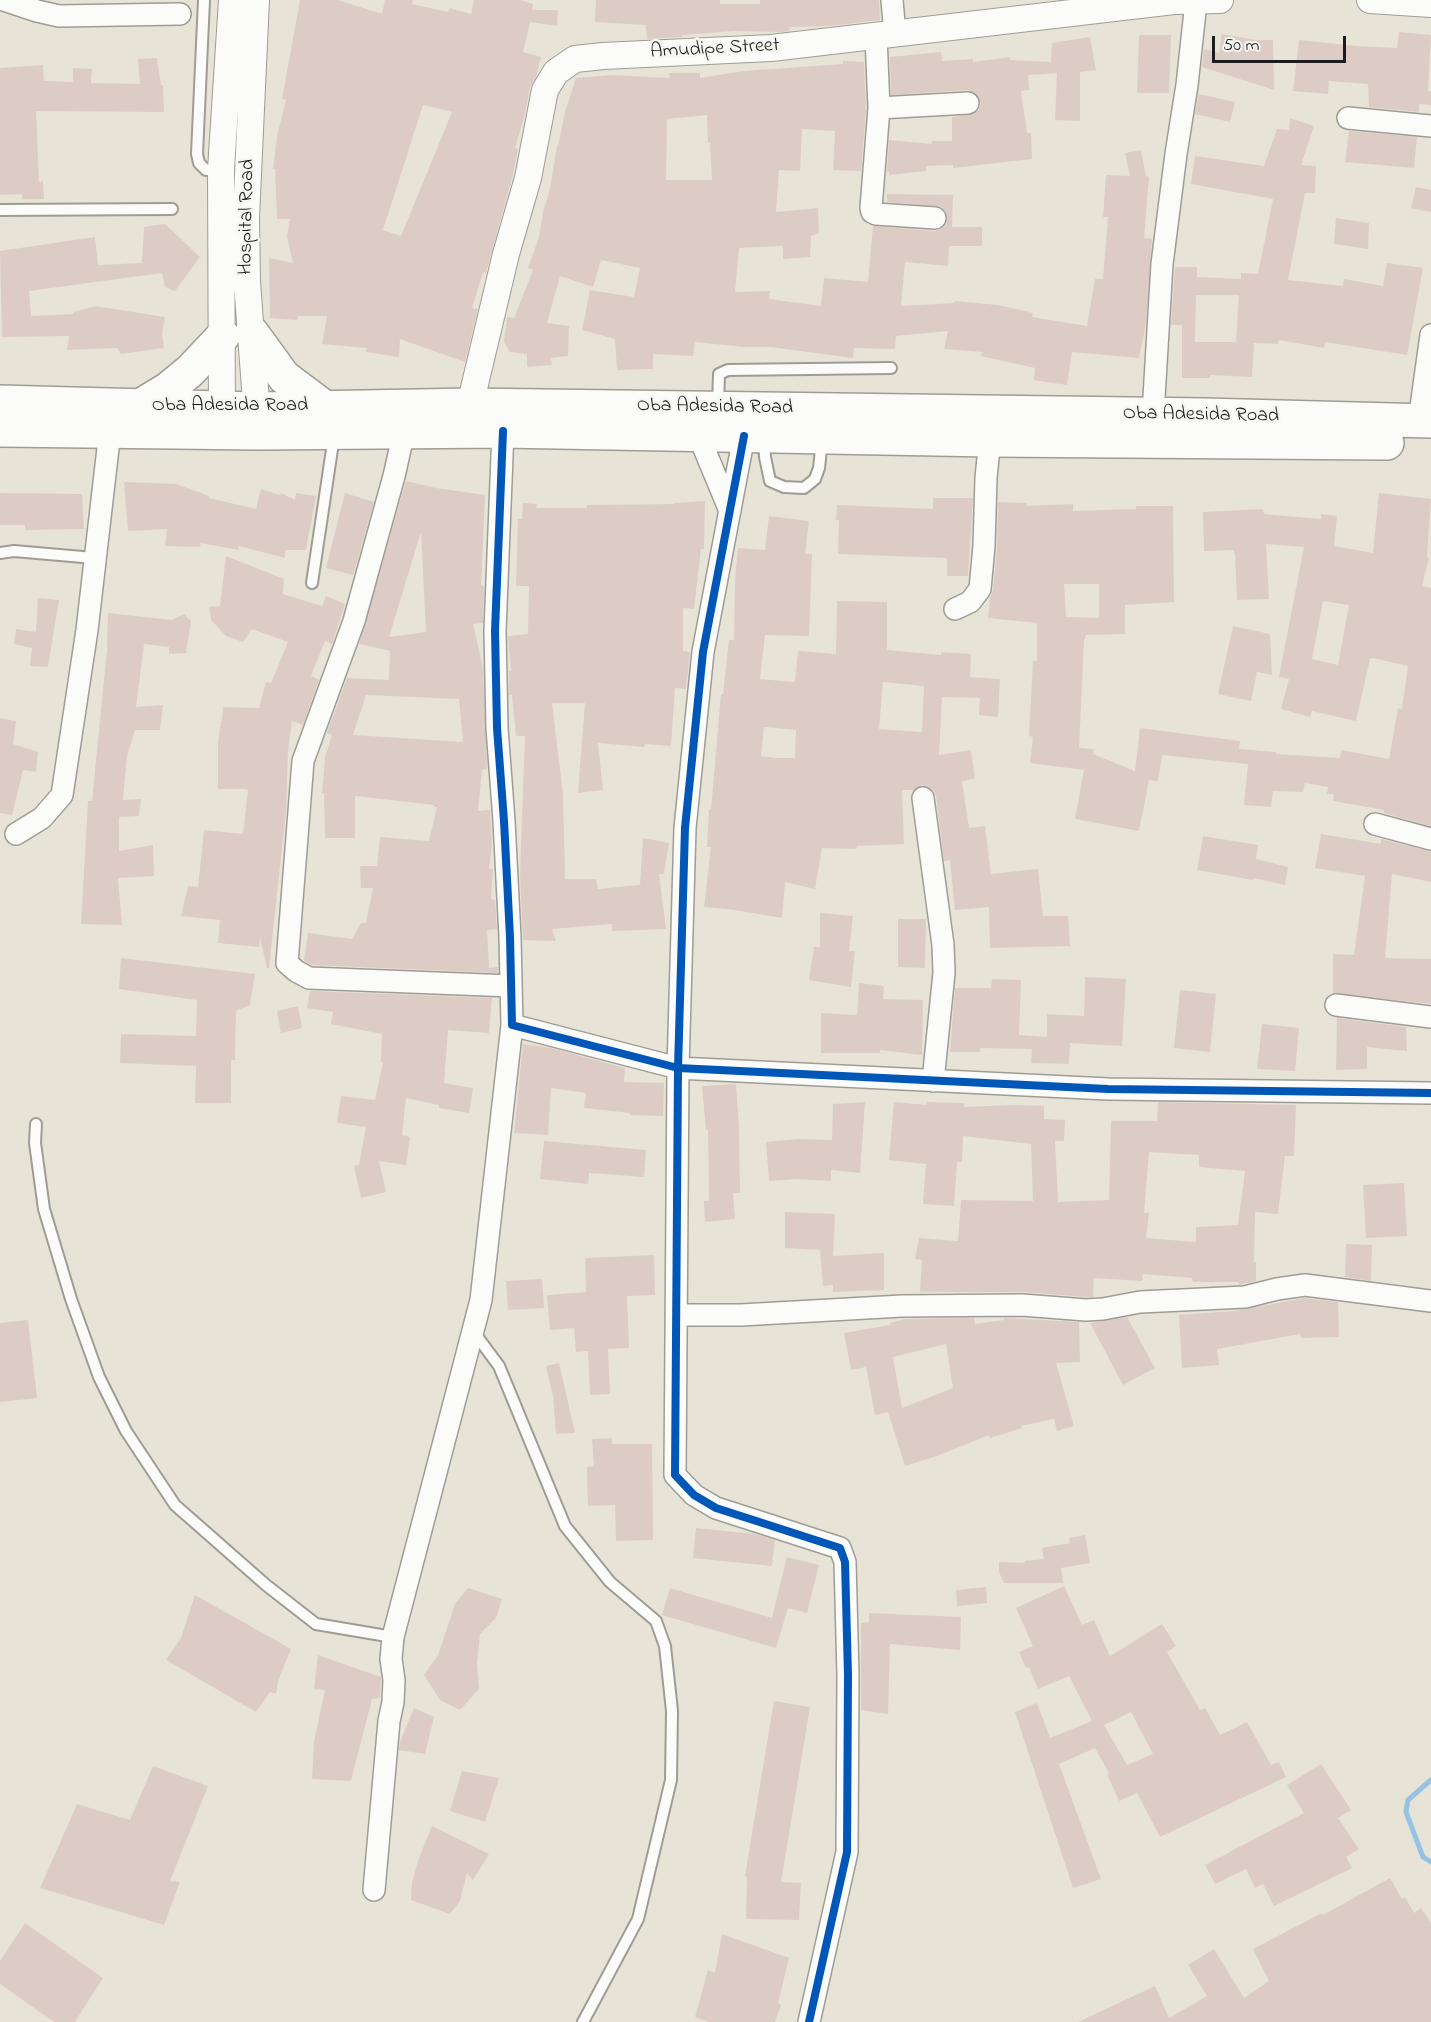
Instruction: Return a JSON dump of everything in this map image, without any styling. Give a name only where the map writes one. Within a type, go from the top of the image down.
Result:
[{"type":"main road","points":[[140,406],[168,389],[237,335],[329,420]]},
{"type":"main road","name":"Oba Adesida Road","points":[[1,407],[110,431],[222,420],[329,420],[470,405],[718,408],[991,427],[1427,429]]},
{"type":"main road","name":"Oba Adesida Road","points":[[1,407],[140,406],[222,420]]},
{"type":"main road","name":"Oba Adesida Road","points":[[329,420],[404,432],[503,431],[822,438],[1153,414],[1427,429]]},
{"type":"street","points":[[4,0],[59,16],[180,14]]},
{"type":"street","name":"Hospital Road","points":[[232,0],[221,170],[237,335],[258,421]]},
{"type":"street","name":"Hospital Road","points":[[222,420],[247,282],[246,218],[256,0]]},
{"type":"street","points":[[892,0],[886,35],[870,200],[872,212],[935,218]]},
{"type":"street","points":[[1370,0],[1431,4]]},
{"type":"street","name":"Amudipe Street","points":[[470,405],[506,254],[528,178],[544,90],[556,72],[575,59],[771,48],[1174,1],[1208,1]]},
{"type":"street","points":[[1153,414],[1162,264],[1176,154],[1187,85],[1208,1]]},
{"type":"street","points":[[879,108],[968,103]]},
{"type":"street","points":[[1348,118],[1431,126]]},
{"type":"street","points":[[1427,429],[1431,335]]},
{"type":"street","points":[[955,609],[970,602],[980,589],[991,427]]},
{"type":"street","points":[[16,834],[42,818],[62,795],[87,630],[110,431]]},
{"type":"street","points":[[374,1890],[389,1721],[393,1702],[394,1680],[391,1659],[393,1637],[481,1300],[512,1025],[504,821],[497,728],[495,632],[503,431]]},
{"type":"street","points":[[404,432],[354,621],[303,761],[287,963],[309,978],[511,986]]},
{"type":"street","points":[[698,434],[730,511]]},
{"type":"street","points":[[754,437],[730,511],[703,652],[692,741],[685,828],[678,1068],[675,1474],[694,1495],[716,1508],[840,1548],[845,1562],[848,1675],[847,1852],[809,2022]]},
{"type":"street","points":[[923,798],[943,945],[944,973],[933,1081]]},
{"type":"street","points":[[1375,824],[1431,839]]},
{"type":"street","points":[[1336,1005],[1431,1017]]},
{"type":"street","points":[[512,1025],[678,1068],[1108,1089],[1431,1093]]},
{"type":"street","points":[[676,1315],[741,1315],[902,1306],[1022,1305],[1103,1309],[1140,1302],[1245,1297],[1305,1285],[1431,1301]]},
{"type":"lane","points":[[204,0],[197,154],[199,163],[206,170],[221,170]]},
{"type":"lane","points":[[0,210],[172,209]]},
{"type":"lane","points":[[718,408],[719,374],[728,370],[891,368]]},
{"type":"lane","points":[[312,583],[329,420]]},
{"type":"lane","points":[[754,437],[765,457],[770,482],[784,487],[804,488],[815,479],[819,468],[822,438]]},
{"type":"lane","points":[[0,553],[14,551],[94,558]]},
{"type":"lane","points":[[36,1124],[35,1143],[44,1209],[71,1299],[99,1377],[126,1431],[175,1505],[266,1586],[316,1624],[393,1637]]},
{"type":"lane","points":[[473,1331],[499,1366],[565,1526],[610,1582],[656,1621],[664,1646],[672,1711],[671,1780],[639,1919],[583,2022]]},
{"type":"building","points":[[300,0],[338,0],[382,14],[385,0],[413,0],[412,4],[448,12],[450,8],[471,14],[474,0],[520,0],[533,4],[532,10],[558,10],[557,26],[530,22],[523,52],[541,57],[536,77],[530,87],[515,148],[518,149],[513,174],[486,273],[483,272],[472,308],[478,309],[465,362],[400,339],[399,357],[366,352],[367,348],[322,344],[327,316],[298,316],[297,320],[270,318],[269,258],[293,263],[287,237],[290,219],[277,219],[275,169],[273,169],[277,136],[286,100],[282,99]],"holes":[[[423,105],[452,112],[401,236],[383,230]]]},
{"type":"building","points":[[596,0],[720,0],[720,4],[760,4],[760,0],[879,0],[880,20],[829,26],[790,27],[789,31],[781,32],[734,31],[647,39],[646,25],[595,22]]},
{"type":"building","points":[[1399,32],[1431,35],[1428,91],[1431,91],[1431,105],[1419,104],[1419,112],[1369,107],[1368,84],[1329,81],[1328,94],[1293,91],[1299,40],[1397,48]]},
{"type":"building","points":[[1222,34],[1256,40],[1273,40],[1274,90],[1202,67],[1204,49],[1219,53]]},
{"type":"building","points":[[1139,35],[1171,35],[1169,93],[1137,93]]},
{"type":"building","points":[[1090,37],[1096,70],[1080,72],[1080,121],[1055,120],[1057,73],[1028,75],[1029,90],[1021,91],[1027,133],[1031,133],[1032,159],[953,168],[953,165],[926,166],[926,171],[889,175],[887,172],[889,140],[932,144],[932,141],[952,141],[952,117],[974,114],[981,103],[978,96],[968,90],[891,95],[890,57],[941,52],[942,61],[973,59],[973,62],[1010,57],[1010,60],[1051,62],[1052,43]]},
{"type":"building","points":[[157,58],[161,85],[163,85],[164,112],[36,111],[39,182],[43,181],[44,199],[22,199],[22,194],[0,195],[0,68],[43,65],[44,81],[73,82],[73,68],[92,69],[91,83],[140,84],[138,59]]},
{"type":"building","points":[[843,61],[864,62],[866,108],[861,171],[833,170],[835,131],[802,129],[800,171],[779,170],[776,212],[818,208],[819,233],[811,236],[810,257],[783,259],[783,246],[739,248],[735,292],[770,291],[769,299],[821,306],[824,278],[868,282],[873,226],[934,231],[946,225],[947,213],[942,207],[887,202],[887,194],[953,195],[952,227],[982,227],[982,246],[949,246],[948,266],[905,262],[901,306],[954,303],[955,301],[998,305],[1033,313],[1032,317],[1087,326],[1095,279],[1103,279],[1108,217],[1103,217],[1106,175],[1130,176],[1125,153],[1141,150],[1146,176],[1149,177],[1144,238],[1152,239],[1146,324],[1139,358],[1072,352],[1067,385],[1034,380],[1035,368],[981,356],[982,352],[944,349],[948,331],[896,336],[895,349],[854,348],[853,358],[770,347],[695,342],[693,356],[653,354],[653,369],[617,370],[615,339],[582,330],[590,290],[634,297],[640,268],[601,260],[593,287],[560,276],[547,323],[569,326],[568,356],[551,358],[552,365],[527,367],[527,354],[510,352],[504,342],[507,317],[514,318],[533,270],[528,268],[539,237],[557,146],[576,78],[613,75],[670,78],[669,73],[700,73],[700,78],[744,71],[843,64]],"holes":[[[707,115],[708,143],[710,143],[712,180],[666,180],[667,119]]]},
{"type":"building","points":[[1199,94],[1235,102],[1230,122],[1195,114]]},
{"type":"building","points":[[1290,118],[1314,126],[1301,165],[1316,166],[1315,193],[1305,193],[1288,280],[1343,286],[1344,279],[1383,286],[1387,263],[1423,268],[1407,355],[1325,342],[1324,348],[1279,340],[1278,344],[1254,343],[1252,377],[1210,375],[1210,378],[1182,378],[1182,325],[1171,325],[1175,267],[1197,267],[1197,277],[1241,279],[1241,273],[1258,274],[1273,199],[1191,184],[1195,156],[1264,166],[1277,129],[1289,130]],"holes":[[[1196,295],[1239,295],[1236,342],[1195,342]]]},
{"type":"building","points":[[1349,131],[1417,137],[1414,168],[1345,162]]},
{"type":"building","points":[[1416,187],[1431,190],[1431,212],[1411,208]]},
{"type":"building","points":[[1336,218],[1369,223],[1368,249],[1334,244]]},
{"type":"building","points":[[165,224],[200,257],[175,291],[165,287],[162,273],[29,291],[31,316],[73,314],[95,306],[165,317],[162,333],[164,348],[121,354],[117,348],[67,350],[69,336],[2,337],[0,251],[95,237],[98,265],[142,263],[144,227]]},
{"type":"building","points":[[406,481],[485,495],[481,586],[484,586],[483,623],[473,624],[483,668],[487,769],[482,770],[478,811],[490,810],[492,844],[489,869],[493,869],[491,899],[495,900],[497,929],[487,930],[489,968],[498,967],[498,973],[312,965],[304,961],[308,933],[352,939],[361,923],[366,923],[373,888],[361,888],[360,866],[377,866],[380,837],[429,841],[437,807],[355,796],[355,838],[325,838],[324,793],[322,793],[325,757],[332,735],[327,733],[347,678],[389,680],[390,651],[359,644]],"holes":[[[421,532],[426,632],[389,637]],[[366,695],[459,699],[463,742],[353,735]]]},
{"type":"building","points":[[124,482],[176,484],[209,496],[209,498],[256,509],[261,489],[280,495],[281,493],[295,500],[296,493],[316,496],[306,550],[285,550],[285,558],[239,546],[238,550],[201,543],[200,547],[165,546],[167,529],[128,531]]},
{"type":"building","points":[[0,493],[82,494],[84,529],[25,530],[25,525],[0,525]]},
{"type":"building","points":[[345,493],[374,502],[353,575],[326,568]]},
{"type":"building","points":[[1379,493],[1431,499],[1427,557],[1429,558],[1422,586],[1431,588],[1431,826],[1384,813],[1384,810],[1333,801],[1334,794],[1327,794],[1328,787],[1305,783],[1303,792],[1273,791],[1271,807],[1244,805],[1248,764],[1162,755],[1158,781],[1149,780],[1139,831],[1075,819],[1084,770],[1030,763],[1033,737],[1029,736],[1033,661],[1037,661],[1037,623],[988,618],[997,547],[998,502],[1027,503],[1027,506],[1073,504],[1073,511],[1136,509],[1136,506],[1173,506],[1174,602],[1125,605],[1125,634],[1086,635],[1084,641],[1079,748],[1094,749],[1093,754],[1135,771],[1140,728],[1240,741],[1239,749],[1276,752],[1276,754],[1340,758],[1341,750],[1389,759],[1398,708],[1402,709],[1408,666],[1370,659],[1356,721],[1312,711],[1310,717],[1281,709],[1289,679],[1279,677],[1304,547],[1266,544],[1269,599],[1237,600],[1234,550],[1204,551],[1203,512],[1263,509],[1264,514],[1321,519],[1321,514],[1337,516],[1334,546],[1373,553]],"holes":[[[1064,584],[1099,584],[1099,618],[1066,617]],[[1323,601],[1349,605],[1338,665],[1312,659]]]},
{"type":"building","points":[[933,498],[973,498],[968,576],[947,576],[947,558],[838,554],[837,505],[933,509]]},
{"type":"building","points":[[705,501],[704,549],[701,549],[694,609],[683,608],[683,651],[690,652],[686,689],[675,688],[671,746],[645,744],[644,747],[598,743],[603,790],[578,793],[585,703],[552,703],[563,794],[565,879],[596,879],[598,889],[640,885],[643,838],[669,843],[664,874],[659,874],[666,929],[612,931],[612,924],[552,929],[556,941],[523,940],[520,874],[525,736],[516,736],[512,695],[509,695],[509,671],[511,671],[508,636],[528,634],[529,586],[516,586],[518,519],[522,519],[523,503],[537,504],[536,508],[587,508],[587,505],[674,504]]},
{"type":"building","points":[[769,516],[809,521],[805,554],[812,554],[809,636],[765,635],[760,679],[795,682],[798,651],[836,654],[837,601],[887,602],[887,650],[941,655],[941,652],[971,654],[970,677],[1000,679],[998,717],[979,715],[980,698],[942,697],[939,755],[971,750],[975,779],[962,781],[969,828],[985,826],[991,874],[1038,869],[1043,916],[1068,916],[1070,946],[990,948],[989,907],[955,910],[950,860],[944,861],[936,796],[933,790],[922,785],[914,790],[902,790],[904,844],[857,846],[856,849],[822,848],[815,889],[785,882],[782,918],[704,907],[711,847],[707,847],[709,810],[711,809],[721,694],[723,694],[729,640],[734,640],[738,548],[765,550]],"holes":[[[883,682],[924,686],[922,732],[879,729]],[[764,727],[796,730],[795,758],[761,756]]]},
{"type":"building","points":[[226,556],[284,579],[283,594],[322,606],[326,596],[345,604],[332,644],[325,641],[311,676],[319,680],[303,725],[292,721],[288,751],[286,811],[269,968],[267,968],[260,938],[259,947],[218,943],[220,920],[181,916],[188,886],[198,887],[204,830],[243,834],[248,790],[218,789],[218,743],[223,707],[259,708],[266,682],[271,683],[288,642],[252,629],[243,642],[226,636],[211,620],[209,607],[220,606]]},
{"type":"building","points":[[38,598],[59,600],[48,667],[30,666],[32,648],[14,644],[16,629],[36,632]]},
{"type":"building","points":[[108,613],[172,620],[184,614],[191,621],[186,653],[169,654],[169,647],[144,644],[136,707],[163,705],[160,730],[135,730],[127,756],[123,800],[141,799],[139,816],[119,817],[119,851],[153,845],[154,876],[118,878],[122,925],[81,924],[88,801],[92,801],[107,650]]},
{"type":"building","points":[[1233,626],[1270,634],[1272,675],[1257,672],[1251,701],[1218,694]]},
{"type":"building","points":[[0,718],[16,721],[13,744],[38,752],[36,772],[23,770],[12,815],[0,813]]},
{"type":"building","points":[[1321,834],[1381,844],[1381,839],[1431,851],[1431,882],[1392,874],[1385,958],[1431,959],[1431,1004],[1333,993],[1333,954],[1354,955],[1365,876],[1315,868]]},
{"type":"building","points":[[1203,836],[1258,845],[1256,859],[1288,867],[1285,885],[1197,870]]},
{"type":"building","points":[[820,913],[853,916],[849,951],[855,951],[851,987],[809,980],[814,947],[820,947]]},
{"type":"building","points":[[898,919],[926,919],[925,968],[898,967]]},
{"type":"building","points":[[121,958],[255,974],[250,1005],[236,1011],[235,1060],[231,1060],[231,1103],[195,1103],[196,1066],[120,1063],[121,1034],[196,1036],[197,1000],[119,989]]},
{"type":"building","points":[[1085,977],[1126,979],[1122,1046],[1070,1043],[1069,1064],[1031,1063],[1032,1049],[980,1048],[980,1052],[950,1052],[955,988],[991,988],[992,979],[1021,980],[1019,1035],[1047,1037],[1047,1014],[1084,1016]]},
{"type":"building","points":[[859,983],[884,986],[883,999],[923,1000],[922,1055],[880,1050],[880,1053],[821,1053],[821,1013],[857,1015]]},
{"type":"building","points":[[1180,990],[1216,994],[1210,1052],[1174,1048]]},
{"type":"building","points":[[310,991],[492,998],[489,1033],[448,1030],[444,1083],[473,1088],[469,1113],[439,1108],[439,1105],[406,1098],[402,1135],[410,1137],[406,1165],[379,1161],[386,1192],[361,1198],[354,1166],[359,1165],[366,1127],[337,1123],[341,1096],[375,1100],[383,1062],[381,1062],[382,1034],[331,1024],[333,1012],[307,1008]]},
{"type":"building","points":[[298,1006],[302,1028],[281,1033],[277,1011]]},
{"type":"building","points":[[1337,1018],[1406,1027],[1407,1051],[1367,1047],[1367,1069],[1336,1070]]},
{"type":"building","points":[[1262,1024],[1299,1028],[1295,1071],[1257,1069]]},
{"type":"building","points":[[523,1044],[551,1048],[625,1068],[624,1082],[664,1083],[663,1116],[630,1115],[630,1113],[584,1108],[586,1093],[551,1088],[548,1135],[514,1133]]},
{"type":"building","points":[[736,1084],[740,1193],[733,1193],[735,1219],[705,1222],[704,1201],[709,1201],[708,1129],[706,1130],[702,1086]]},
{"type":"building","points":[[865,1102],[860,1173],[831,1170],[831,1181],[796,1179],[769,1181],[766,1142],[798,1139],[832,1140],[833,1104]]},
{"type":"building","points":[[894,1102],[927,1105],[927,1102],[964,1103],[964,1107],[1044,1106],[1044,1119],[1065,1120],[1064,1141],[1055,1141],[1058,1202],[1109,1200],[1111,1121],[1157,1121],[1158,1102],[1296,1105],[1294,1156],[1285,1156],[1278,1214],[1255,1212],[1256,1281],[1238,1285],[1239,1282],[1193,1282],[1192,1278],[1143,1274],[1142,1281],[1094,1278],[1093,1297],[1022,1292],[920,1292],[922,1260],[915,1259],[919,1238],[958,1241],[961,1200],[1033,1201],[1031,1144],[963,1136],[962,1162],[957,1162],[954,1206],[923,1204],[926,1164],[889,1160]],"holes":[[[1149,1152],[1199,1155],[1199,1167],[1245,1171],[1238,1225],[1196,1227],[1196,1242],[1146,1238],[1149,1213],[1144,1213]]]},
{"type":"building","points":[[544,1141],[646,1150],[644,1177],[589,1173],[588,1184],[540,1179]]},
{"type":"building","points":[[1404,1183],[1407,1236],[1366,1238],[1363,1185]]},
{"type":"building","points":[[785,1212],[835,1214],[833,1256],[884,1253],[884,1290],[833,1292],[833,1285],[823,1286],[820,1250],[785,1248]]},
{"type":"building","points":[[1346,1244],[1372,1245],[1371,1281],[1345,1277]]},
{"type":"building","points":[[654,1255],[655,1295],[627,1296],[629,1348],[608,1349],[610,1394],[590,1395],[588,1351],[576,1352],[574,1328],[550,1330],[547,1295],[586,1292],[585,1258]]},
{"type":"building","points":[[542,1279],[544,1308],[508,1310],[506,1281]]},
{"type":"building","points":[[1305,1298],[1338,1302],[1339,1337],[1301,1338],[1300,1334],[1217,1349],[1219,1365],[1182,1368],[1179,1315],[1234,1311]]},
{"type":"building","points":[[1127,1317],[1155,1368],[1123,1385],[1090,1323]]},
{"type":"building","points":[[974,1318],[975,1324],[1004,1320],[1004,1318],[1079,1322],[1080,1362],[1056,1363],[1074,1426],[1057,1431],[1054,1419],[1021,1426],[1022,1428],[990,1438],[989,1435],[905,1466],[888,1412],[875,1415],[866,1367],[851,1370],[844,1333],[890,1325],[890,1323],[905,1319]],"holes":[[[946,1344],[953,1388],[902,1408],[893,1357]]]},
{"type":"building","points":[[28,1320],[37,1398],[0,1402],[0,1323]]},
{"type":"building","points":[[559,1363],[575,1433],[556,1434],[553,1396],[546,1366]]},
{"type":"building","points":[[612,1438],[612,1444],[652,1444],[653,1540],[616,1541],[615,1505],[588,1506],[587,1467],[594,1466],[592,1439]]},
{"type":"building","points":[[696,1528],[755,1534],[775,1540],[772,1566],[693,1558]]},
{"type":"building","points":[[1085,1535],[1090,1563],[1061,1568],[1063,1583],[1004,1583],[999,1572],[999,1562],[1025,1563],[1025,1561],[1044,1559],[1042,1548],[1070,1543],[1069,1538]]},
{"type":"building","points":[[787,1557],[819,1565],[807,1613],[788,1608],[776,1648],[662,1615],[670,1588],[772,1618]]},
{"type":"building","points":[[1064,1586],[1082,1625],[1094,1620],[1110,1656],[1162,1624],[1176,1646],[1167,1652],[1200,1710],[1205,1708],[1220,1735],[1247,1722],[1271,1765],[1279,1762],[1286,1777],[1160,1837],[1137,1793],[1119,1801],[1107,1774],[1109,1773],[1095,1748],[1059,1764],[1101,1879],[1073,1888],[1015,1712],[1037,1703],[1050,1738],[1092,1721],[1069,1676],[1038,1689],[1029,1667],[1026,1668],[1019,1652],[1033,1646],[1016,1608]],"holes":[[[1131,1712],[1153,1754],[1127,1765],[1104,1725]]]},
{"type":"building","points":[[986,1587],[987,1603],[957,1606],[956,1590]]},
{"type":"building","points":[[468,1588],[502,1599],[496,1618],[480,1634],[477,1664],[479,1689],[460,1710],[440,1700],[424,1675],[438,1655],[455,1604]]},
{"type":"building","points":[[195,1595],[291,1649],[278,1681],[276,1694],[270,1692],[256,1712],[166,1660],[181,1638]]},
{"type":"building","points":[[869,1613],[961,1617],[960,1650],[890,1644],[888,1714],[861,1710],[861,1623],[869,1622]]},
{"type":"building","points":[[318,1655],[381,1677],[380,1698],[372,1699],[351,1781],[312,1779],[314,1741],[325,1690],[314,1689]]},
{"type":"building","points":[[774,1701],[810,1707],[781,1882],[801,1883],[799,1920],[746,1919],[747,1877],[745,1876]]},
{"type":"building","points":[[414,1708],[434,1717],[425,1754],[399,1750]]},
{"type":"building","points":[[1321,1764],[1351,1810],[1338,1818],[1359,1849],[1346,1857],[1352,1868],[1274,1906],[1263,1884],[1255,1888],[1246,1869],[1215,1884],[1205,1865],[1304,1813],[1287,1785]]},
{"type":"building","points":[[153,1766],[208,1786],[170,1881],[180,1882],[164,1925],[40,1888],[77,1804],[130,1820]]},
{"type":"building","points":[[462,1771],[499,1778],[485,1822],[450,1811]]},
{"type":"building","points":[[432,1826],[489,1854],[473,1880],[467,1873],[460,1901],[450,1914],[411,1900],[412,1882]]},
{"type":"building","points":[[1390,1878],[1402,1899],[1405,1897],[1414,1913],[1421,1908],[1431,1923],[1431,2022],[1078,2022],[1155,1986],[1169,2018],[1207,1996],[1188,1965],[1214,1949],[1244,1998],[1269,1981],[1253,1949],[1322,1913],[1323,1915]]},
{"type":"building","points":[[25,1923],[103,1978],[75,2022],[54,2022],[0,1984],[0,1961]]},
{"type":"building","points":[[722,1934],[789,1958],[778,2003],[781,2005],[775,2022],[709,2022],[695,2017],[708,1970],[715,1973]]},
{"type":"waterway","points":[[1431,1780],[1408,1800],[1406,1812],[1423,1857],[1431,1862]]},
{"type":"cycle path","points":[[503,431],[495,631],[497,728],[510,937],[512,1025],[678,1068],[1108,1089],[1431,1093]]},
{"type":"cycle path","points":[[744,436],[703,652],[685,828],[678,1068],[675,1475],[694,1495],[716,1508],[840,1548],[845,1562],[848,1675],[847,1852],[809,2022]]}]
